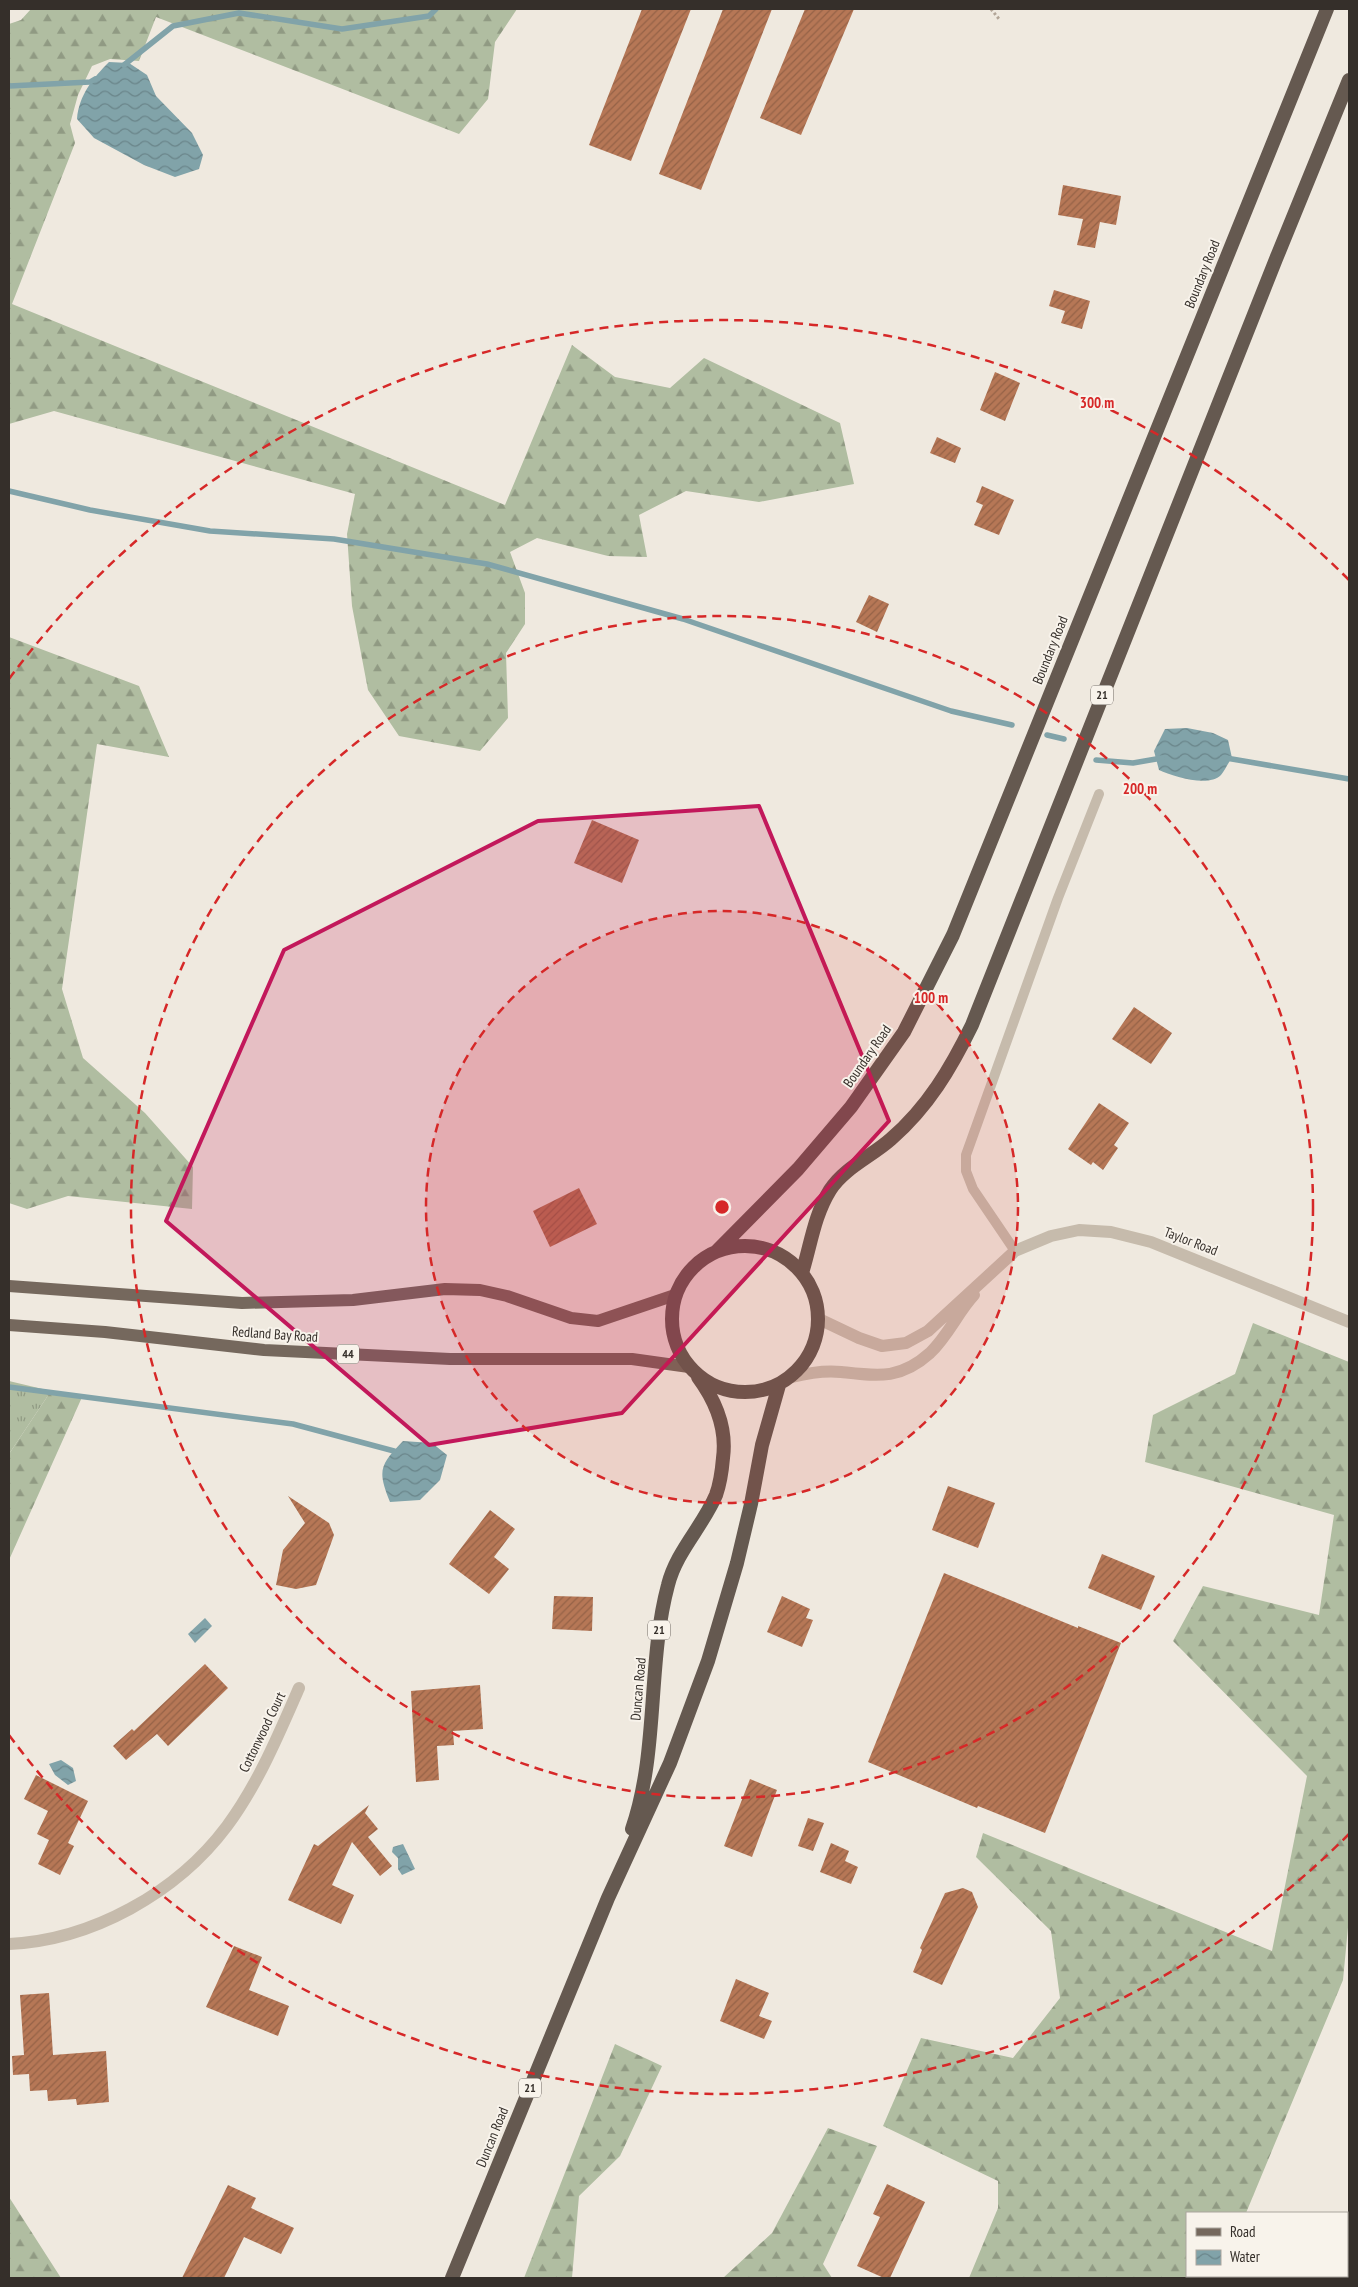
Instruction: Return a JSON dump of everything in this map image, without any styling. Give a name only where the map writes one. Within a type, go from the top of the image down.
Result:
[{"type":"highway","name":"Boundary Road","points":[[717,1251],[798,1169],[852,1106],[904,1032],[953,935],[1327,9]]},
{"type":"highway","name":"21","points":[[802,1272],[814,1224],[831,1189],[855,1165],[890,1140],[933,1095],[953,1064],[972,1025],[1349,80]]},
{"type":"highway","name":"21","points":[[744,1246],[772,1251],[788,1260],[802,1272],[811,1286],[817,1302],[816,1340],[810,1354],[792,1376],[779,1385],[759,1392],[738,1393],[717,1388],[694,1372],[678,1351],[673,1333],[672,1314],[676,1295],[690,1272],[699,1262],[717,1251],[744,1246]]},
{"type":"highway","name":"Duncan Road","points":[[608,1898],[636,1817],[649,1742],[659,1632],[668,1582],[686,1545],[715,1496],[720,1481],[724,1456],[723,1430],[712,1396],[694,1372]]},
{"type":"highway","name":"Duncan Road","points":[[452,2278],[608,1898],[670,1763],[708,1661],[737,1563],[762,1445],[779,1385]]},
{"type":"main road","name":"Redland Bay Road","points":[[9,1286],[242,1303],[353,1300],[445,1289],[480,1290],[507,1296],[571,1318],[598,1321],[676,1295]]},
{"type":"main road","name":"Redland Bay Road","points":[[9,1324],[105,1332],[264,1350],[450,1359],[632,1359],[694,1372]]},
{"type":"street","name":"Taylor Road","points":[[818,1318],[859,1338],[882,1346],[906,1343],[928,1331],[1015,1251],[1052,1236],[1080,1230],[1111,1232],[1151,1242],[1349,1322]]},
{"type":"street","name":"Taylor Road","points":[[792,1376],[818,1372],[877,1376],[896,1374],[913,1367],[932,1351],[968,1300],[1015,1251]]},
{"type":"street","name":"Cottonwood Court","points":[[9,1944],[54,1937],[116,1916],[187,1870],[226,1827],[262,1770],[299,1688]]},
{"type":"lane","points":[[1015,1251],[973,1189],[966,1171],[966,1155],[1058,898],[1099,794]]},
{"type":"path","points":[[991,9],[999,19]]},
{"type":"highlighted area","points":[[759,806],[889,1121],[622,1413],[429,1445],[166,1221],[284,950],[538,821]]},
{"type":"green space","points":[[31,9],[517,9],[495,42],[488,99],[459,134],[156,17],[139,61],[110,59],[92,66],[78,95],[70,124],[75,143],[12,304],[505,505],[572,345],[615,377],[670,388],[704,358],[840,423],[854,484],[759,502],[686,491],[639,515],[647,557],[608,556],[537,538],[510,552],[525,593],[525,624],[506,653],[508,718],[480,751],[399,736],[368,690],[352,606],[347,534],[355,494],[54,411],[9,424],[9,24],[21,20]]},
{"type":"green space","points":[[9,637],[139,686],[169,757],[97,744],[62,989],[83,1058],[145,1113],[193,1167],[192,1209],[68,1196],[27,1209],[9,1203]]},
{"type":"green space","points":[[1253,1323],[1349,1362],[1349,1917],[1343,1980],[1246,2212],[1186,2212],[1186,2277],[1306,2277],[969,2278],[998,2208],[998,2181],[883,2126],[921,2038],[1013,2058],[1060,1998],[1051,1931],[976,1857],[983,1833],[1272,1951],[1307,1776],[1173,1641],[1203,1586],[1319,1615],[1334,1515],[1145,1462],[1153,1415],[1235,1374]]},
{"type":"green space","points":[[9,1381],[51,1391],[9,1454]]},
{"type":"green space","points":[[51,1391],[83,1395],[9,1560],[9,1454]]},
{"type":"green space","points":[[615,2044],[662,2066],[620,2156],[579,2196],[572,2278],[524,2278]]},
{"type":"green space","points":[[828,2128],[877,2146],[823,2264],[832,2278],[723,2278],[772,2233]]},
{"type":"green space","points":[[9,2197],[61,2278],[9,2278]]},
{"type":"water","points":[[109,62],[129,63],[147,75],[156,96],[192,133],[203,155],[199,169],[175,177],[144,165],[94,138],[77,119],[78,110],[84,95],[98,74]]},
{"type":"water","points":[[1187,728],[1213,733],[1228,740],[1232,758],[1221,775],[1215,779],[1208,781],[1190,780],[1159,770],[1154,751],[1165,729]]},
{"type":"water","points":[[403,1441],[432,1443],[447,1455],[440,1480],[420,1500],[390,1502],[383,1482],[383,1468],[389,1456]]},
{"type":"water","points":[[205,1618],[212,1626],[195,1643],[188,1634]]},
{"type":"water","points":[[61,1760],[73,1768],[76,1781],[68,1785],[55,1775],[49,1764]]},
{"type":"water","points":[[403,1844],[415,1869],[402,1875],[398,1869],[398,1858],[392,1852],[393,1847]]},
{"type":"building","points":[[642,9],[691,9],[631,161],[589,145]]},
{"type":"building","points":[[723,9],[772,9],[701,190],[659,174]]},
{"type":"building","points":[[805,9],[854,9],[801,135],[760,118]]},
{"type":"building","points":[[1063,185],[1121,196],[1116,225],[1100,222],[1095,248],[1077,245],[1083,219],[1058,215]]},
{"type":"building","points":[[1054,290],[1090,301],[1082,329],[1061,323],[1065,311],[1049,306]]},
{"type":"building","points":[[995,372],[1020,383],[1005,421],[980,410]]},
{"type":"building","points":[[937,437],[961,448],[955,463],[930,453]]},
{"type":"building","points":[[982,486],[1014,500],[999,535],[974,525],[983,505],[976,502]]},
{"type":"building","points":[[869,595],[889,604],[877,632],[856,622]]},
{"type":"building","points":[[592,820],[639,840],[622,883],[574,863]]},
{"type":"building","points":[[1134,1007],[1172,1033],[1151,1064],[1112,1039]]},
{"type":"building","points":[[1099,1103],[1129,1123],[1114,1145],[1118,1148],[1103,1170],[1093,1162],[1091,1165],[1068,1149]]},
{"type":"building","points":[[579,1188],[597,1224],[550,1247],[533,1211]]},
{"type":"building","points":[[948,1486],[995,1503],[978,1548],[932,1530]]},
{"type":"building","points":[[288,1496],[329,1523],[334,1535],[316,1585],[296,1589],[276,1585],[283,1550],[305,1523]]},
{"type":"building","points":[[490,1510],[515,1529],[494,1557],[509,1569],[489,1594],[449,1564]]},
{"type":"building","points":[[1102,1554],[1155,1576],[1141,1610],[1088,1588]]},
{"type":"building","points":[[944,1573],[1078,1628],[1078,1626],[1121,1643],[1045,1833],[978,1806],[977,1808],[868,1762]]},
{"type":"building","points":[[554,1596],[593,1597],[592,1631],[552,1629]]},
{"type":"building","points":[[782,1596],[810,1609],[806,1618],[813,1620],[802,1647],[767,1632]]},
{"type":"building","points":[[205,1664],[228,1688],[168,1746],[157,1734],[126,1760],[113,1746],[132,1729],[134,1731]]},
{"type":"building","points":[[480,1685],[483,1729],[453,1731],[454,1745],[437,1746],[439,1780],[416,1782],[411,1691]]},
{"type":"building","points":[[36,1775],[88,1801],[68,1843],[74,1846],[60,1875],[38,1864],[49,1840],[37,1834],[48,1811],[24,1799]]},
{"type":"building","points":[[750,1779],[777,1790],[752,1857],[724,1846]]},
{"type":"building","points":[[369,1805],[365,1813],[378,1829],[368,1837],[392,1866],[380,1876],[352,1842],[332,1885],[354,1895],[341,1924],[288,1900],[314,1844],[318,1846]]},
{"type":"building","points":[[808,1818],[824,1823],[813,1851],[798,1846]]},
{"type":"building","points":[[831,1843],[849,1851],[845,1861],[858,1867],[851,1884],[820,1872]]},
{"type":"building","points":[[963,1888],[972,1892],[978,1907],[942,1985],[913,1972],[922,1950],[920,1948],[945,1893]]},
{"type":"building","points":[[234,1946],[262,1957],[249,1990],[289,2006],[278,2036],[206,2007]]},
{"type":"building","points":[[736,1979],[769,1993],[759,2016],[772,2021],[764,2039],[720,2021]]},
{"type":"building","points":[[49,1993],[53,2055],[106,2051],[109,2102],[77,2105],[76,2099],[48,2101],[47,2090],[30,2091],[29,2074],[13,2075],[12,2056],[24,2055],[20,1995]]},
{"type":"building","points":[[887,2184],[925,2202],[890,2278],[884,2278],[857,2266],[880,2217],[873,2214]]},
{"type":"building","points":[[228,2185],[256,2198],[251,2208],[294,2228],[281,2254],[244,2237],[224,2278],[182,2278]]},
{"type":"waterway","points":[[124,65],[173,26],[239,13],[342,29],[429,16],[436,9]]},
{"type":"waterway","points":[[9,86],[90,82],[95,79]]},
{"type":"waterway","points":[[9,491],[90,510],[210,531],[334,539],[487,564],[683,619],[951,711],[1012,725]]},
{"type":"waterway","points":[[1047,735],[1064,739]]},
{"type":"waterway","points":[[1096,760],[1133,763],[1162,758]]},
{"type":"waterway","points":[[1226,758],[1349,779]]},
{"type":"waterway","points":[[9,1387],[293,1424],[394,1451]]}]
